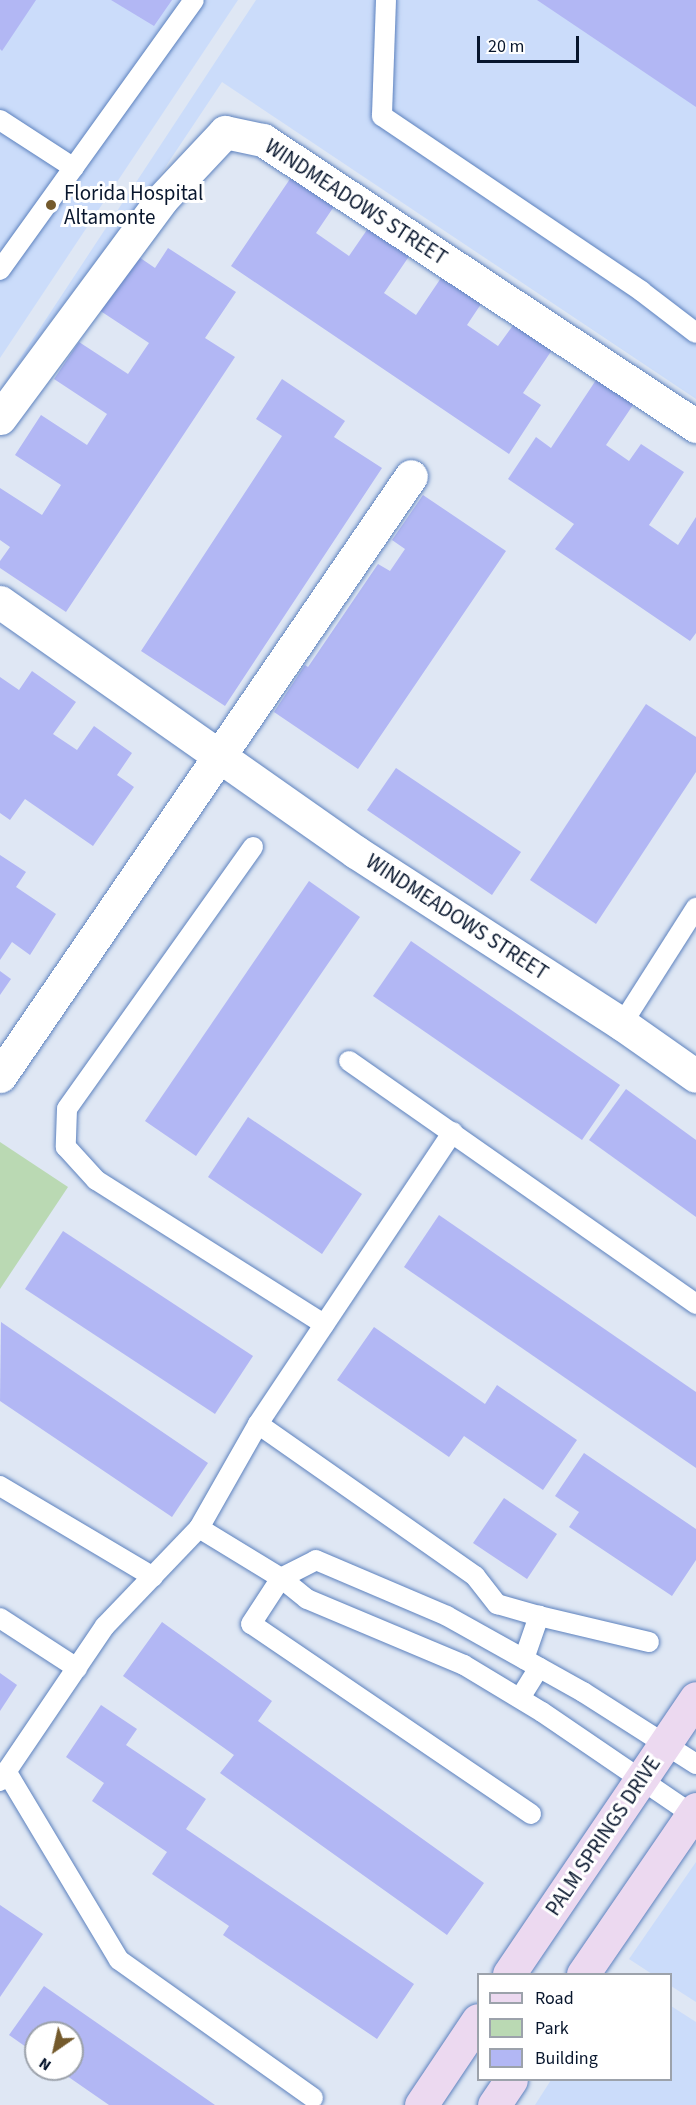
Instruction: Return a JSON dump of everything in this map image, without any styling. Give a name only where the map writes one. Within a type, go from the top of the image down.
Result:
[{"type":"main road","name":"PALM SPRINGS DRIVE","points":[[510,1973],[696,1698]]},
{"type":"main road","points":[[584,1973],[695,1813]]},
{"type":"main road","points":[[421,2105],[477,2021]]},
{"type":"main road","points":[[494,2105],[510,2081]]},
{"type":"street","name":"WINDMEADOWS STREET","points":[[0,418],[162,199],[225,132],[263,140],[696,426]]},
{"type":"street","points":[[0,1076],[411,476]]},
{"type":"street","name":"WINDMEADOWS STREET","points":[[0,602],[356,852],[621,1024],[696,1076]]},
{"type":"lane","points":[[0,270],[194,0]]},
{"type":"lane","points":[[386,0],[382,116],[641,291],[696,333]]},
{"type":"lane","points":[[0,120],[74,168]]},
{"type":"lane","points":[[253,847],[67,1109],[66,1147],[96,1180],[324,1324]]},
{"type":"lane","points":[[621,1024],[696,908]]},
{"type":"lane","points":[[349,1061],[696,1304]]},
{"type":"lane","points":[[313,2098],[119,1960],[3,1776],[105,1626],[199,1528],[258,1424],[453,1132]]},
{"type":"lane","points":[[258,1424],[475,1576],[497,1604],[649,1642]]},
{"type":"lane","points":[[0,1486],[153,1577]]},
{"type":"lane","points":[[199,1528],[281,1578],[307,1599],[464,1665],[520,1698],[640,1780],[695,1813]]},
{"type":"lane","points":[[531,1814],[251,1624],[281,1578],[316,1560],[447,1616],[532,1663],[666,1743],[696,1764]]},
{"type":"lane","points":[[520,1698],[532,1663],[538,1616]]},
{"type":"lane","points":[[0,1618],[77,1668]]},
{"type":"shaded area","name":"Florida Hospital Altamonte","points":[[0,0],[238,0],[0,358]]},
{"type":"shaded area","points":[[256,0],[696,0],[696,399],[222,82],[158,178],[0,389]]},
{"type":"shaded area","points":[[696,1862],[696,2002],[672,1987],[672,1973],[650,1973],[629,1959]]},
{"type":"shaded area","points":[[672,2007],[696,2022],[696,2105],[535,2105],[550,2081],[672,2081]]},
{"type":"green space","points":[[0,1142],[68,1187],[0,1289]]},
{"type":"building","points":[[0,0],[36,0],[2,51],[0,49]]},
{"type":"building","points":[[111,0],[172,0],[154,26]]},
{"type":"building","points":[[537,0],[696,0],[696,107]]},
{"type":"building","points":[[294,173],[337,202],[316,233],[349,256],[371,224],[412,252],[384,293],[416,315],[443,275],[483,301],[467,325],[498,346],[514,324],[552,350],[523,393],[541,405],[509,454],[231,266]]},
{"type":"building","points":[[168,248],[236,292],[205,338],[235,357],[66,612],[0,568],[0,561],[10,547],[0,540],[0,488],[42,515],[61,485],[15,455],[41,415],[87,445],[107,414],[54,379],[79,342],[128,374],[149,343],[99,310],[136,255],[155,268]]},
{"type":"building","points":[[598,377],[635,402],[606,445],[629,461],[641,444],[684,472],[649,525],[678,545],[696,517],[696,633],[690,641],[555,549],[574,524],[508,479],[536,437],[551,448]]},
{"type":"building","points":[[282,379],[345,421],[334,437],[382,468],[225,706],[141,651],[282,436],[256,419]]},
{"type":"building","points":[[423,495],[506,551],[358,769],[274,712],[305,665],[308,667],[378,564],[390,571],[405,549],[392,540]]},
{"type":"building","points":[[32,671],[76,702],[53,734],[77,750],[94,726],[132,753],[117,775],[134,787],[93,846],[25,799],[10,820],[0,813],[0,677],[19,690]]},
{"type":"building","points":[[646,704],[696,737],[696,772],[596,924],[530,880]]},
{"type":"building","points":[[396,768],[521,852],[492,895],[367,810]]},
{"type":"building","points":[[0,855],[26,872],[16,887],[56,914],[30,955],[12,942],[0,960]]},
{"type":"building","points":[[309,881],[360,917],[196,1156],[145,1121]]},
{"type":"building","points":[[411,941],[620,1085],[582,1140],[373,996]]},
{"type":"building","points":[[0,971],[11,979],[0,995]]},
{"type":"building","points":[[626,1089],[696,1140],[696,1217],[589,1140]]},
{"type":"building","points":[[248,1117],[362,1194],[322,1254],[208,1177]]},
{"type":"building","points":[[439,1215],[696,1392],[696,1468],[404,1267]]},
{"type":"building","points":[[63,1231],[253,1356],[215,1414],[25,1289]]},
{"type":"building","points":[[1,1322],[208,1463],[172,1517],[0,1401]]},
{"type":"building","points":[[374,1327],[485,1404],[497,1385],[577,1440],[543,1490],[464,1436],[449,1457],[337,1380]]},
{"type":"building","points":[[584,1453],[696,1529],[696,1560],[672,1596],[569,1527],[579,1512],[555,1496]]},
{"type":"building","points":[[504,1498],[557,1534],[527,1579],[473,1543]]},
{"type":"building","points":[[162,1622],[272,1701],[258,1721],[484,1883],[447,1935],[220,1773],[234,1755],[123,1676]]},
{"type":"building","points":[[0,1673],[17,1685],[0,1711]]},
{"type":"building","points":[[101,1705],[137,1729],[126,1745],[206,1799],[186,1829],[414,1984],[377,2039],[223,1935],[229,1926],[152,1874],[167,1852],[92,1801],[104,1783],[66,1757]]},
{"type":"building","points":[[0,1905],[43,1934],[0,1997]]},
{"type":"building","points":[[44,1986],[215,2105],[109,2105],[74,2081],[84,2081],[84,2021],[24,2021],[24,2046],[9,2035]]},
{"type":"place","name":"Florida Hospital Altamonte","points":[[51,205]]}]
